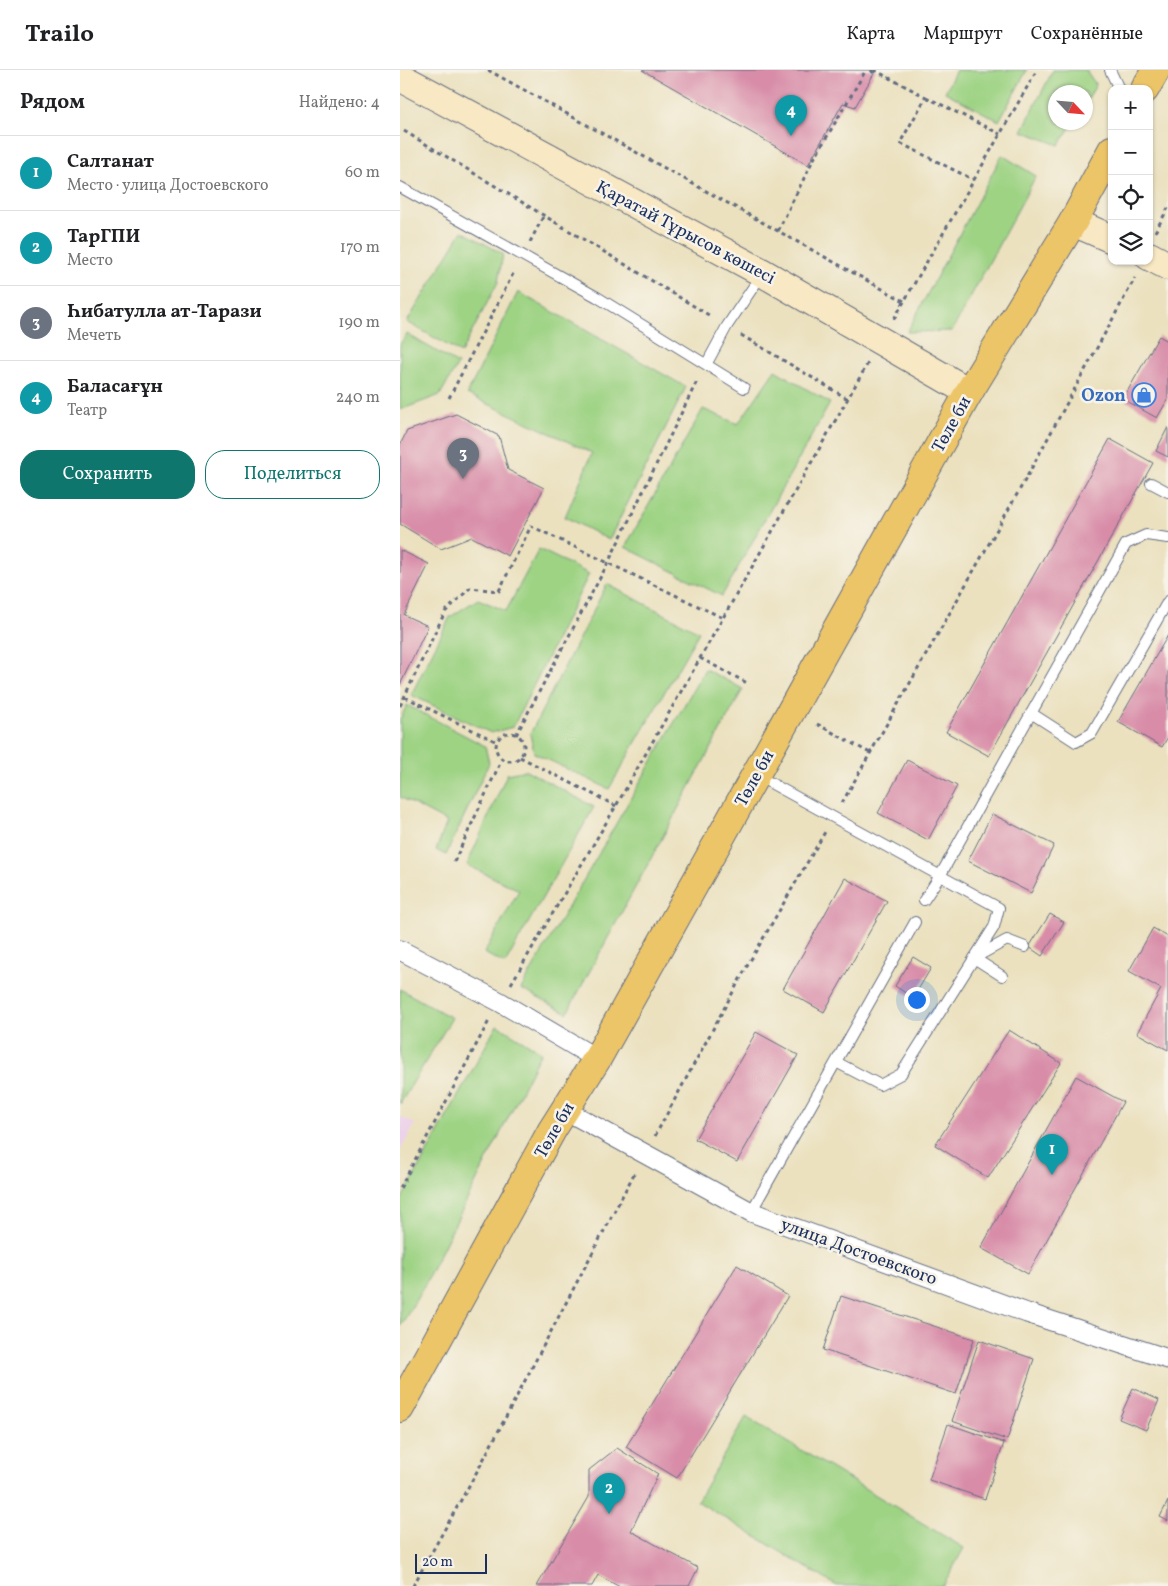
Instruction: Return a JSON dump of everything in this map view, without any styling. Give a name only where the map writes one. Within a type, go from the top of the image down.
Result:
[{"type":"main road","points":[[1148,85],[1156,70]]},
{"type":"main road","name":"Қаратай Тұрысов көшесі","points":[[400,77],[762,273],[969,392]]},
{"type":"main road","name":"Төле би","points":[[400,1408],[565,1110],[597,1059],[969,392],[1073,222],[1108,157]]},
{"type":"main road","points":[[1073,222],[1108,237]]},
{"type":"main road","points":[[1153,256],[1168,266]]},
{"type":"street","points":[[400,77],[404,70]]},
{"type":"street","points":[[400,950],[500,1002],[597,1059]]},
{"type":"street","name":"улица Достоевского","points":[[565,1110],[751,1212],[1027,1313],[1168,1359]]},
{"type":"lane","points":[[1110,70],[1117,85]]},
{"type":"lane","points":[[400,187],[523,254],[707,363],[744,388]]},
{"type":"lane","points":[[707,363],[727,326],[762,273]]},
{"type":"lane","points":[[1151,483],[1168,492]]},
{"type":"lane","points":[[924,900],[940,876],[1126,544],[1146,535],[1168,538]]},
{"type":"lane","points":[[1031,713],[1076,742],[1092,733],[1168,601]]},
{"type":"lane","points":[[755,775],[999,908],[994,927],[901,1074],[880,1085],[836,1062]]},
{"type":"lane","points":[[751,1212],[915,922]]},
{"type":"lane","points":[[974,958],[1007,940],[1025,948]]},
{"type":"lane","points":[[974,958],[1002,976]]},
{"type":"path","points":[[488,70],[904,301]]},
{"type":"path","points":[[778,231],[812,162],[866,70]]},
{"type":"path","points":[[400,1188],[500,1002],[616,806],[1037,70]]},
{"type":"path","points":[[873,71],[1000,134]]},
{"type":"path","points":[[926,97],[900,143],[974,180]]},
{"type":"path","points":[[404,131],[848,399]]},
{"type":"path","points":[[1153,242],[1168,208]]},
{"type":"path","points":[[413,1586],[480,1466],[644,1155],[746,968],[1024,482],[1142,265]]},
{"type":"path","points":[[449,398],[505,288]]},
{"type":"path","points":[[516,735],[608,563],[661,451],[707,363]]},
{"type":"path","points":[[400,706],[445,612],[470,588],[499,590],[532,526],[723,618]]},
{"type":"path","points":[[700,658],[749,684]]},
{"type":"path","points":[[405,697],[497,742]]},
{"type":"path","points":[[817,724],[870,753]]},
{"type":"path","points":[[503,734],[516,735],[524,745],[520,757],[511,761],[502,759],[496,751],[497,742],[503,734]]},
{"type":"path","points":[[520,757],[616,806]]},
{"type":"path","points":[[454,862],[502,759]]},
{"type":"shaded area","points":[[400,1116],[415,1124],[400,1151]]},
{"type":"green space","points":[[956,70],[1027,70],[999,121],[945,92]]},
{"type":"green space","points":[[1053,70],[1086,70],[1096,85],[1093,90],[1093,85],[1048,85],[1048,130],[1069,130],[1059,145],[1022,131]]},
{"type":"green space","points":[[1002,155],[1036,176],[952,331],[907,332]]},
{"type":"green space","points":[[462,231],[503,254],[498,282],[461,353],[407,322]]},
{"type":"green space","points":[[518,292],[686,387],[609,540],[565,517],[592,453],[467,394]]},
{"type":"green space","points":[[407,334],[458,364],[440,395],[400,410],[400,344]]},
{"type":"green space","points":[[775,370],[830,403],[722,596],[625,547],[703,409],[738,424]]},
{"type":"green space","points":[[539,549],[589,574],[513,727],[491,733],[411,695],[450,617],[478,599],[506,611]]},
{"type":"green space","points":[[607,584],[699,632],[609,789],[534,753],[530,734]]},
{"type":"green space","points":[[705,669],[743,689],[567,1013],[521,989]]},
{"type":"green space","points":[[407,705],[485,746],[489,763],[446,855],[436,850],[447,822],[400,797],[400,719]]},
{"type":"green space","points":[[526,770],[594,807],[505,964],[484,953],[519,890],[467,865],[507,774]]},
{"type":"green space","points":[[400,989],[452,1018],[400,1104]]},
{"type":"green space","points":[[497,1025],[541,1052],[423,1288],[400,1327],[400,1202]]},
{"type":"green space","points":[[746,1417],[964,1548],[943,1586],[837,1586],[697,1501]]},
{"type":"building","points":[[642,70],[876,70],[855,107],[843,103],[808,165]]},
{"type":"building","points":[[1159,336],[1168,341],[1168,399],[1157,418],[1123,399]]},
{"type":"building","points":[[456,414],[499,436],[508,470],[544,488],[508,556],[472,537],[441,549],[400,524],[400,445],[407,431]]},
{"type":"building","points":[[1168,427],[1168,457],[1156,451]]},
{"type":"building","points":[[1110,439],[1153,463],[989,756],[946,732]]},
{"type":"building","points":[[400,550],[429,564],[404,615],[428,626],[400,685]]},
{"type":"building","points":[[1168,635],[1168,737],[1162,747],[1118,722]]},
{"type":"building","points":[[907,760],[957,786],[928,840],[878,813]]},
{"type":"building","points":[[992,814],[1054,845],[1031,893],[968,861]]},
{"type":"building","points":[[845,878],[887,901],[824,1012],[783,989]]},
{"type":"building","points":[[1050,914],[1064,922],[1042,956],[1029,947]]},
{"type":"building","points":[[1153,928],[1168,937],[1168,1050],[1137,1033],[1161,989],[1129,971]]},
{"type":"building","points":[[913,957],[931,968],[913,998],[895,986]]},
{"type":"building","points":[[1009,1030],[1061,1063],[988,1178],[935,1145]]},
{"type":"building","points":[[756,1032],[798,1055],[737,1162],[695,1139]]},
{"type":"building","points":[[1076,1076],[1123,1102],[1028,1274],[981,1248]]},
{"type":"building","points":[[737,1265],[788,1296],[677,1478],[626,1447]]},
{"type":"building","points":[[841,1296],[974,1339],[956,1394],[823,1350]]},
{"type":"building","points":[[979,1340],[1034,1359],[1007,1440],[952,1421]]},
{"type":"building","points":[[1133,1388],[1159,1400],[1146,1430],[1119,1419]]},
{"type":"building","points":[[948,1424],[1004,1443],[985,1499],[929,1480]]},
{"type":"building","points":[[617,1448],[658,1474],[631,1531],[698,1568],[689,1586],[618,1586],[598,1575],[592,1586],[537,1586],[589,1497],[589,1470]]},
{"type":"building","points":[[1168,1501],[1168,1521],[1160,1517]]},
{"type":"place","name":"Баласағұн","points":[[791,136]]},
{"type":"place","name":"Ozon","points":[[1144,395]]},
{"type":"place","name":"Һибатулла ат-Тарази","points":[[463,479]]},
{"type":"place","name":"Салтанат","points":[[1052,1175]]},
{"type":"place","name":"ТарГПИ","points":[[609,1514]]}]
